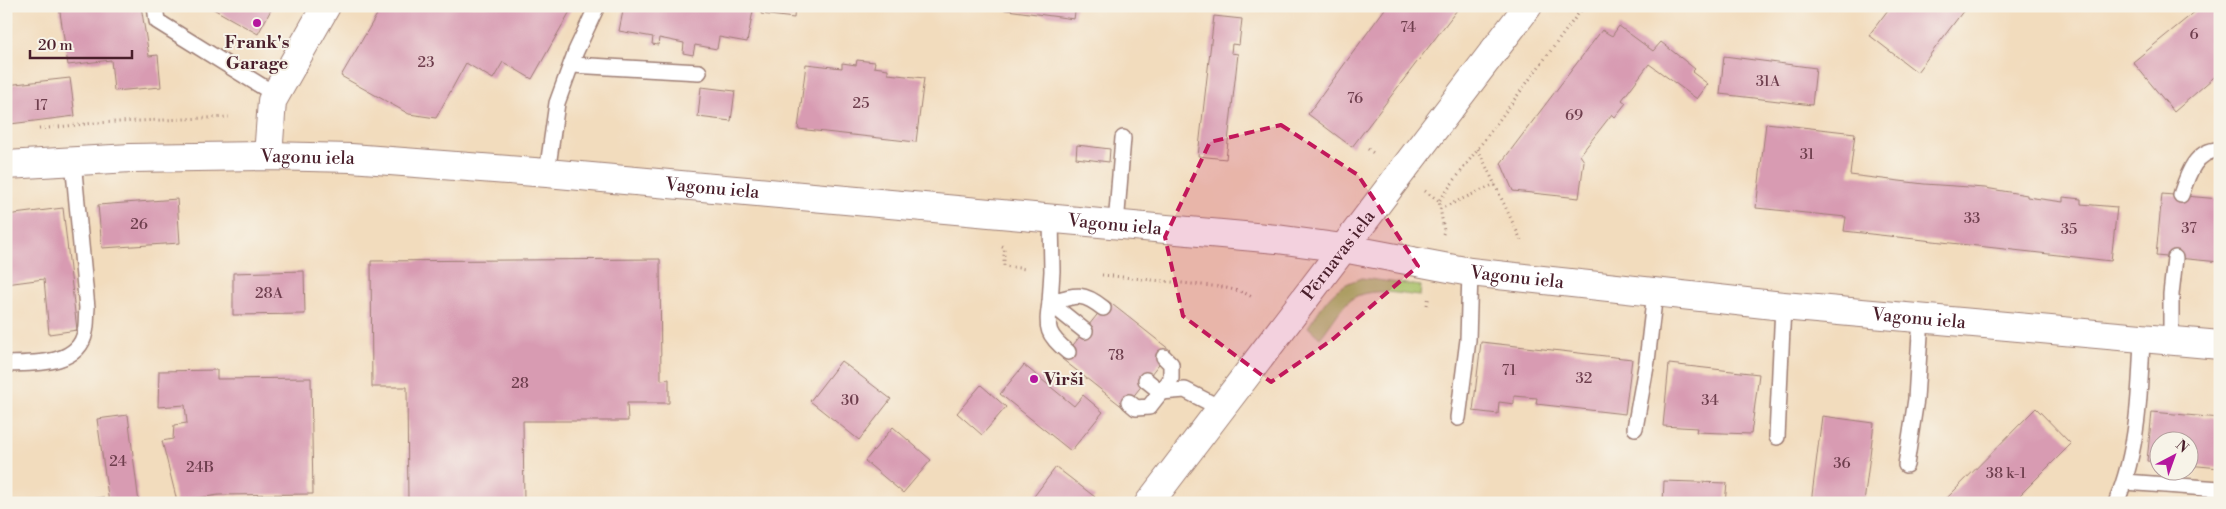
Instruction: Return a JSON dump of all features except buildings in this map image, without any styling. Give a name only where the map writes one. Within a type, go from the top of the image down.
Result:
[{"type":"street","points":[[268,156],[272,101],[326,6]]},
{"type":"street","name":"Pērnavas iela","points":[[1149,503],[1528,6]]},
{"type":"street","name":"Vagonu iela","points":[[6,165],[73,161],[268,156],[351,158],[547,173],[1277,239],[1343,248],[1470,272],[1783,306],[2220,345]]},
{"type":"lane","points":[[155,6],[157,21],[276,95]]},
{"type":"lane","points":[[547,173],[557,103],[597,6]]},
{"type":"lane","points":[[572,65],[699,72]]},
{"type":"lane","points":[[1116,225],[1123,138]]},
{"type":"lane","points":[[2181,196],[2190,170],[2195,162],[2218,146]]},
{"type":"lane","points":[[6,364],[32,363],[64,358],[79,348],[85,333],[87,308],[73,161]]},
{"type":"lane","points":[[1051,218],[1052,271],[1047,323],[1054,341],[1068,352]]},
{"type":"lane","points":[[2171,340],[2171,294],[2175,258]]},
{"type":"lane","points":[[1458,418],[1468,340],[1470,272]]},
{"type":"lane","points":[[1635,428],[1647,361],[1655,292]]},
{"type":"lane","points":[[1050,303],[1071,296],[1089,296],[1103,308]]},
{"type":"lane","points":[[1050,303],[1084,331]]},
{"type":"lane","points":[[1778,437],[1783,306]]},
{"type":"lane","points":[[1906,465],[1916,398],[1921,318]]},
{"type":"lane","points":[[2116,503],[2125,482],[2138,410],[2142,338]]},
{"type":"lane","points":[[1128,402],[1136,408],[1149,406],[1161,392],[1171,379],[1171,364],[1164,357]]},
{"type":"lane","points":[[1146,380],[1161,392],[1186,390],[1220,408]]},
{"type":"lane","points":[[2125,482],[2220,489]]},
{"type":"path","points":[[1427,305],[1432,265],[1444,231],[1439,201],[1584,6]]},
{"type":"path","points":[[36,129],[95,123],[230,117]]},
{"type":"path","points":[[1478,149],[1521,240]]},
{"type":"path","points":[[1440,209],[1495,184]]},
{"type":"path","points":[[998,244],[1004,247],[1004,266],[1222,287],[1243,292],[1254,298]]},
{"type":"highlighted area","points":[[1281,125],[1358,175],[1418,266],[1333,339],[1271,382],[1183,316],[1165,237],[1210,142]]},
{"type":"green space","points":[[1362,278],[1421,286],[1420,296],[1375,292],[1358,296],[1346,304],[1320,338],[1308,327],[1319,310],[1336,291]]},
{"type":"place","name":"Frank's Garage","points":[[257,23]]},
{"type":"place","name":"Virši","points":[[1034,379]]}]
